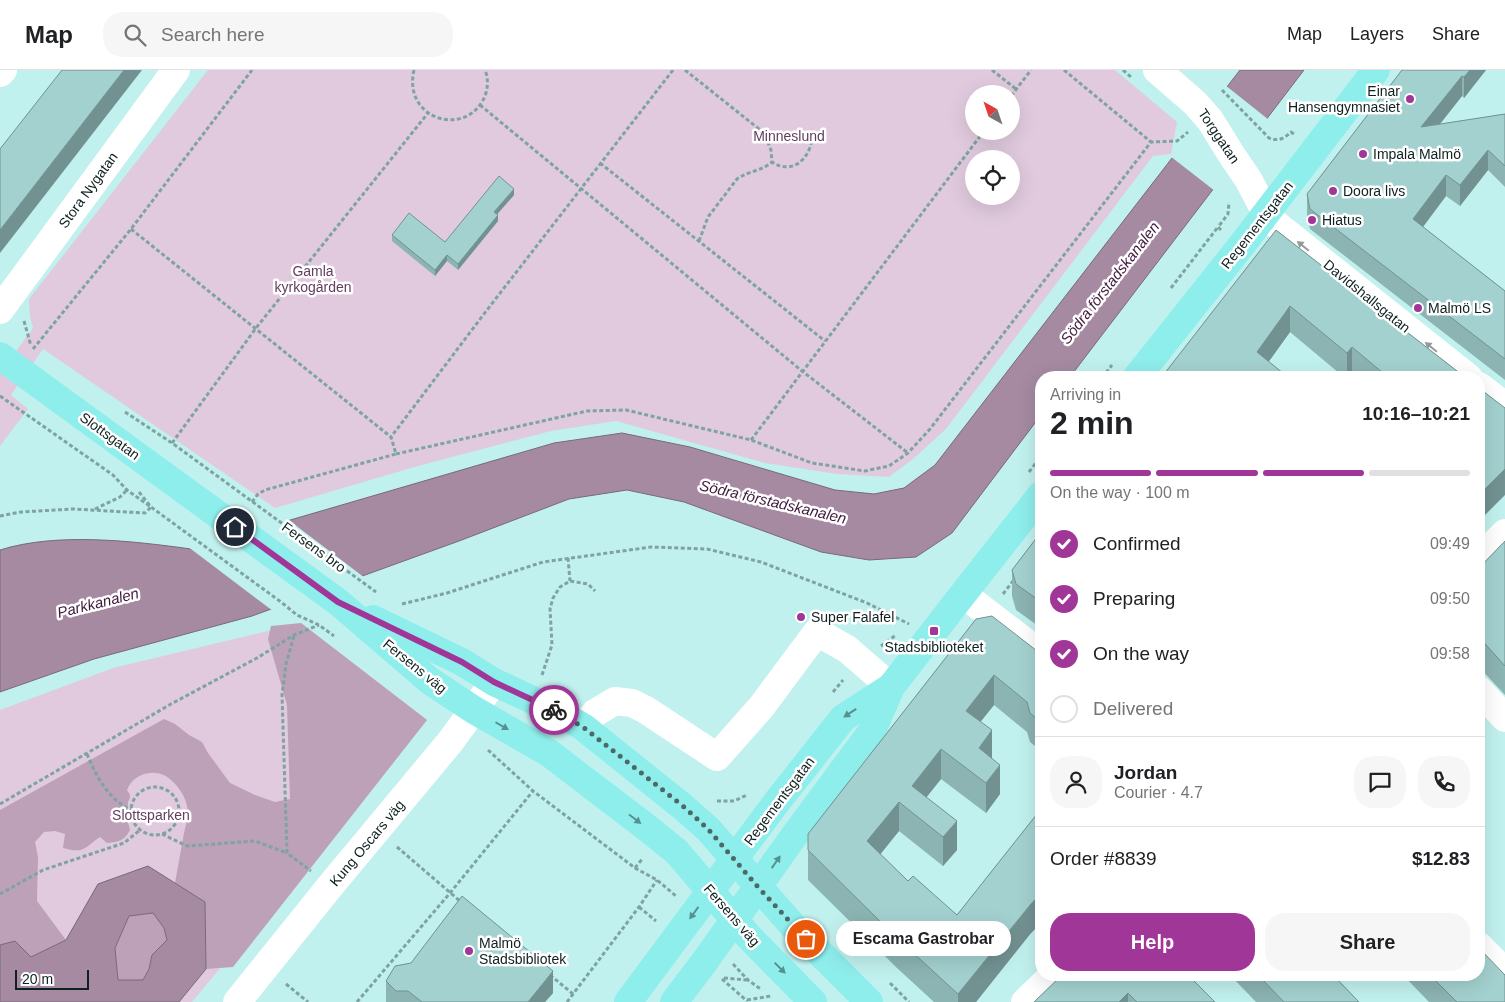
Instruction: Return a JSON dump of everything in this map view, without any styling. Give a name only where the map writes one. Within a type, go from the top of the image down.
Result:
[{"type":"main road","name":"Regementsgatan","points":[[1142,371],[1266,214],[1376,70]]},
{"type":"main road","name":"Slottsgatan","points":[[0,356],[338,602]]},
{"type":"main road","name":"Regementsgatan","points":[[674,1002],[872,731],[891,687],[1035,504]]},
{"type":"main road","name":"Fersens väg","points":[[338,602],[462,662],[494,682],[552,709],[583,727],[683,806],[708,829],[758,887]]},
{"type":"main road","name":"Fersens väg","points":[[338,602],[430,681],[474,710],[548,753],[678,852],[749,937],[813,1002]]},
{"type":"main road","name":"Regementsgatan","points":[[628,1002],[776,802],[843,718],[891,687]]},
{"type":"main road","points":[[758,887],[793,926],[869,1002]]},
{"type":"street","points":[[0,73],[3,70]]},
{"type":"street","name":"Stora Nygatan","points":[[1,308],[176,70]]},
{"type":"street","name":"Torggatan","points":[[1160,71],[1196,102],[1210,120],[1248,179],[1266,214]]},
{"type":"street","name":"Davidshallsgatan","points":[[1266,214],[1273,222],[1460,371]]},
{"type":"street","points":[[1485,391],[1505,406]]},
{"type":"street","points":[[1485,553],[1505,532]]},
{"type":"street","points":[[963,594],[1035,649]]},
{"type":"street","points":[[583,727],[595,713],[615,701],[632,703],[646,710],[717,757],[762,706],[817,632],[847,648],[891,687]]},
{"type":"street","name":"Kung Oscars väg","points":[[237,1002],[450,742],[494,682]]},
{"type":"street","points":[[1485,696],[1505,718]]},
{"type":"street","points":[[1485,952],[1505,972]]},
{"type":"street","points":[[1025,1002],[1047,981]]},
{"type":"path","points":[[1,308],[25,322],[32,350],[131,229],[252,70]]},
{"type":"path","points":[[414,70],[412,80],[413,92],[418,103],[428,113],[439,118],[452,120],[465,117],[476,110],[484,99],[488,87],[485,70]]},
{"type":"path","points":[[391,437],[580,188],[673,70]]},
{"type":"path","points":[[685,70],[764,133],[771,150],[772,162]]},
{"type":"path","points":[[992,70],[1010,85]]},
{"type":"path","points":[[1020,85],[1031,70]]},
{"type":"path","points":[[1064,70],[1151,142],[1177,140],[1188,132]]},
{"type":"path","points":[[1218,87],[1269,138],[1274,140],[1280,139],[1286,137],[1291,132],[1315,150]]},
{"type":"path","points":[[480,105],[802,371],[908,453]]},
{"type":"path","points":[[172,443],[256,328],[428,113]]},
{"type":"path","points":[[772,162],[778,166],[786,167],[800,163],[811,147],[812,139]]},
{"type":"path","points":[[751,440],[977,140]]},
{"type":"path","points":[[253,503],[258,494],[265,490],[396,454],[587,411],[626,410],[751,440],[812,463],[865,471],[889,466],[908,453],[930,429],[1151,142]]},
{"type":"path","points":[[699,242],[708,217],[738,178],[766,167],[772,162]]},
{"type":"path","points":[[600,163],[826,341]]},
{"type":"path","points":[[131,229],[391,437],[396,454]]},
{"type":"path","points":[[0,396],[113,475],[127,490],[151,507],[145,513],[73,509],[21,512],[0,516]]},
{"type":"path","name":"Fersens bro","points":[[122,410],[172,443],[375,591]]},
{"type":"path","points":[[93,510],[120,497],[127,490]]},
{"type":"path","points":[[183,530],[297,615]]},
{"type":"path","points":[[394,606],[447,593],[543,562],[651,547],[707,549],[760,562],[867,603],[910,624]]},
{"type":"path","points":[[568,558],[570,581]]},
{"type":"path","points":[[988,613],[1018,575]]},
{"type":"path","points":[[542,675],[552,645],[550,609],[553,598],[560,587],[570,581],[588,584],[595,591]]},
{"type":"path","points":[[0,804],[171,704],[257,658],[294,635],[319,625]]},
{"type":"path","points":[[287,853],[282,696],[286,664],[294,635]]},
{"type":"path","points":[[486,749],[532,791],[635,868],[657,880],[673,893],[692,915]]},
{"type":"path","points":[[87,754],[99,780],[121,805],[131,810]]},
{"type":"path","points":[[152,787],[168,790],[178,803],[178,818],[174,825],[162,834],[154,835],[140,830],[135,824],[131,810],[137,795],[143,789],[152,787]]},
{"type":"path","points":[[357,1002],[450,893],[532,791]]},
{"type":"path","points":[[0,894],[43,870],[124,843],[140,830]]},
{"type":"path","points":[[162,834],[187,846],[255,841],[287,853],[331,885]]},
{"type":"path","points":[[396,847],[466,906]]},
{"type":"path","points":[[567,1002],[639,908],[657,880]]},
{"type":"path","points":[[717,944],[748,980]]},
{"type":"path","points":[[542,969],[573,994]]},
{"type":"path","points":[[747,1000],[771,996],[784,972]]},
{"type":"green space","name":"Gamla kyrkogården","points":[[208,70],[1115,70],[1177,122],[1171,154],[1153,156],[946,429],[913,459],[889,477],[837,474],[765,463],[616,421],[551,431],[418,466],[275,508],[43,349],[11,395],[28,409],[0,446],[0,373],[33,328],[29,299]]},
{"type":"green space","name":"Slottsparken","points":[[301,623],[427,720],[192,1002],[0,1002],[0,710],[113,668]]},
{"type":"shaded area","points":[[301,623],[427,720],[233,967],[206,969],[205,902],[175,883],[188,810],[186,802],[174,783],[162,774],[156,773],[139,776],[129,786],[127,790],[130,798],[127,819],[130,830],[126,837],[121,840],[107,843],[100,837],[83,849],[70,850],[63,848],[65,834],[55,831],[44,832],[35,842],[38,857],[37,901],[66,940],[31,957],[15,941],[0,945],[0,810],[164,719],[202,742],[230,783],[275,802],[290,799],[287,705],[268,639],[271,626]]},
{"type":"shaded area","points":[[153,913],[164,928],[167,940],[152,955],[149,969],[143,980],[118,980],[115,948],[129,916]]},
{"type":"water","points":[[1240,70],[1304,70],[1075,371],[1035,371],[1035,423],[952,533],[916,557],[869,560],[821,552],[684,502],[627,490],[569,499],[252,616],[94,659],[0,692],[0,550],[22,544],[46,541],[95,540],[145,543],[191,549],[554,443],[622,433],[690,447],[835,490],[874,494],[904,488],[935,465]]},
{"type":"water","points":[[148,866],[205,902],[206,969],[179,1002],[0,1002],[0,945],[15,941],[31,957],[66,940],[98,884]],"holes":[[[153,913],[164,928],[167,940],[152,955],[149,969],[143,980],[118,980],[115,948],[129,916]]]},
{"type":"pier","points":[[1225,85],[1269,120],[1215,191],[1170,156]]},
{"type":"pier","points":[[286,518],[365,578],[273,611],[187,546],[191,546]]},
{"type":"building","points":[[62,70],[124,70],[0,230],[0,149]]},
{"type":"building","points":[[1402,70],[1470,70],[1464,77],[1462,76],[1421,127],[1505,114],[1505,166],[1488,150],[1460,185],[1446,175],[1413,219],[1505,291],[1505,359],[1310,209],[1307,194]]},
{"type":"building","points":[[499,176],[514,189],[494,212],[498,215],[458,264],[447,255],[435,270],[392,235],[409,213],[445,242]]},
{"type":"building","points":[[1276,230],[1457,371],[1381,371],[1352,347],[1347,353],[1290,306],[1257,352],[1280,371],[1166,371]]},
{"type":"building","points":[[1485,393],[1505,408],[1505,469],[1485,489]]},
{"type":"building","points":[[1035,540],[1035,598],[1016,584],[1012,570]]},
{"type":"building","points":[[1505,541],[1505,666],[1485,644],[1485,562]]},
{"type":"building","points":[[992,616],[1035,649],[1035,717],[1030,713],[1027,702],[994,675],[966,711],[992,730],[979,748],[1000,765],[986,783],[941,749],[912,786],[957,821],[943,837],[899,802],[867,841],[908,881],[913,876],[957,915],[1035,817],[1035,900],[958,994],[897,938],[808,850],[808,834],[976,619]]},
{"type":"building","name":"Malmö Stadsbibliotek","points":[[462,896],[553,971],[528,1002],[422,1002],[408,991],[396,991],[386,981],[395,966],[411,963]]},
{"type":"building","points":[[1485,954],[1505,975],[1505,1002],[1457,1002],[1436,981],[1485,981]]},
{"type":"building","points":[[1056,981],[1194,981],[1215,1002],[1137,1002],[1128,993],[1119,1002],[1034,1002]]},
{"type":"building","points":[[1264,981],[1339,981],[1359,1002],[1284,1002]]},
{"type":"way so far","points":[[554,710],[583,727],[683,806],[708,829],[806,939]]},
{"type":"place","name":"Einar Hansengymnasiet","points":[[1410,99]]},
{"type":"place","name":"Impala Malmö","points":[[1363,154]]},
{"type":"place","name":"Doora livs","points":[[1333,191]]},
{"type":"place","name":"Hiatus","points":[[1312,220]]},
{"type":"place","name":"Malmö LS","points":[[1418,308]]},
{"type":"place","name":"Super Falafel","points":[[801,617]]},
{"type":"place","name":"Stadsbiblioteket","points":[[934,631]]},
{"type":"place","name":"Escama Gastrobar","points":[[806,939]]},
{"type":"place","name":"Malmö Stadsbibliotek","points":[[469,951]]},
{"type":"route","points":[[235,527],[338,602],[462,662],[494,682],[554,710]]},
{"type":"park label","name":"Minneslund","points":[[789,136]]},
{"type":"water label","name":"Södra förstadskanalen","points":[[1110,283]]},
{"type":"water label","name":"Södra förstadskanalen","points":[[773,502]]},
{"type":"water label","name":"Parkkanalen","points":[[98,603]]}]
